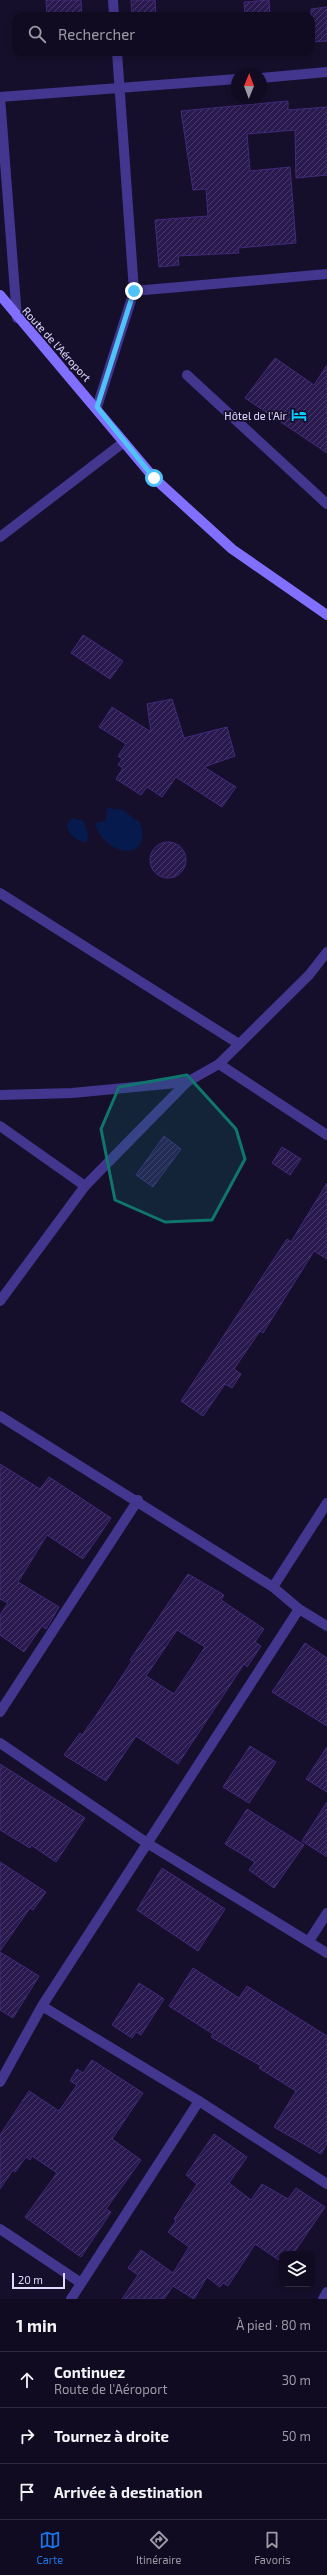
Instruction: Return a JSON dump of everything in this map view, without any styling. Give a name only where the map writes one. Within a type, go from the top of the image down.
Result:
[{"type":"main road","name":"Route de l'Aéroport","points":[[0,295],[17,318],[97,407],[154,478],[232,549],[327,615]]},
{"type":"street","points":[[113,0],[114,12]]},
{"type":"street","points":[[97,407],[134,291],[117,56]]},
{"type":"street","points":[[267,77],[327,72]]},
{"type":"street","points":[[17,318],[0,97],[231,80]]},
{"type":"street","points":[[134,291],[327,274]]},
{"type":"street","points":[[187,375],[327,504]]},
{"type":"street","points":[[0,537],[124,442]]},
{"type":"street","points":[[0,893],[239,1044]]},
{"type":"street","points":[[0,1301],[85,1186],[187,1082],[219,1064],[309,975],[327,952]]},
{"type":"street","points":[[219,1064],[327,1135]]},
{"type":"street","points":[[0,1095],[72,1093],[187,1082]]},
{"type":"street","points":[[0,1126],[85,1186]]},
{"type":"street","points":[[0,1416],[138,1500],[273,1587],[300,1609],[327,1626]]},
{"type":"street","points":[[0,1712],[138,1500]]},
{"type":"street","points":[[273,1587],[327,1503]]},
{"type":"street","points":[[0,2082],[42,2006],[300,1609]]},
{"type":"street","points":[[0,1743],[148,1843],[327,1953]]},
{"type":"street","points":[[309,1941],[327,1913]]},
{"type":"street","points":[[42,2006],[199,2101],[327,2184]]},
{"type":"street","points":[[71,2299],[199,2101]]},
{"type":"street","points":[[0,2230],[81,2283]]},
{"type":"street","points":[[323,2299],[327,2292]]},
{"type":"highlighted area","points":[[187,1075],[236,1129],[245,1159],[212,1220],[165,1222],[115,1200],[101,1129],[119,1087]]},
{"type":"water","points":[[107,808],[123,810],[140,823],[143,835],[140,844],[135,849],[127,851],[118,849],[109,844],[101,835],[95,823],[106,821]]},
{"type":"water","points":[[72,818],[83,821],[88,832],[87,842],[80,841],[69,832],[67,825]]},
{"type":"building","points":[[46,0],[81,0],[82,12],[47,12]]},
{"type":"building","points":[[131,0],[155,0],[156,12],[132,12]]},
{"type":"building","points":[[269,0],[270,12],[245,12],[244,2]]},
{"type":"building","points":[[327,7],[327,41],[315,42],[315,12],[311,12],[311,9]]},
{"type":"building","points":[[288,101],[288,110],[327,107],[327,175],[296,178],[295,130],[247,134],[250,171],[290,167],[296,243],[238,248],[239,253],[178,256],[179,265],[159,267],[155,220],[208,216],[206,189],[193,190],[181,111]]},
{"type":"building","name":"Hôtel de l'Air","points":[[275,358],[314,385],[327,365],[327,453],[245,398]]},
{"type":"building","points":[[83,635],[123,661],[110,679],[71,653]]},
{"type":"building","points":[[172,699],[184,738],[227,727],[235,756],[204,767],[236,787],[222,807],[176,777],[162,797],[147,787],[141,795],[116,779],[123,768],[118,765],[122,759],[118,756],[126,744],[99,727],[112,707],[151,732],[147,704]]},
{"type":"building","points":[[172,842],[181,847],[185,853],[185,867],[181,873],[172,878],[164,878],[155,873],[151,867],[150,856],[155,847],[161,843]]},
{"type":"building","points":[[164,1136],[181,1149],[153,1187],[136,1175]]},
{"type":"building","points":[[282,1147],[301,1159],[290,1175],[272,1163]]},
{"type":"building","points":[[327,1183],[327,1259],[314,1251],[263,1333],[260,1331],[234,1369],[241,1374],[232,1388],[225,1384],[203,1416],[181,1401],[287,1239],[291,1242]]},
{"type":"building","points":[[0,1464],[40,1489],[49,1477],[111,1518],[83,1559],[47,1535],[18,1582],[59,1607],[46,1629],[42,1626],[24,1652],[0,1635],[0,1615],[8,1603],[0,1599]]},
{"type":"building","points":[[188,1574],[224,1595],[221,1600],[264,1629],[255,1642],[261,1646],[247,1667],[244,1664],[178,1764],[136,1736],[106,1781],[64,1755],[80,1733],[82,1735],[97,1714],[132,1661],[130,1660]],"holes":[[[177,1630],[205,1647],[174,1694],[146,1676]]]},
{"type":"building","points":[[305,1643],[327,1658],[327,1726],[272,1692]]},
{"type":"building","points":[[250,1746],[276,1762],[249,1803],[223,1787]]},
{"type":"building","points":[[327,1747],[327,1792],[306,1779]]},
{"type":"building","points":[[0,1764],[85,1818],[56,1862],[31,1845],[30,1848],[0,1830]]},
{"type":"building","points":[[327,1802],[327,1857],[302,1841]]},
{"type":"building","points":[[247,1809],[304,1845],[274,1888],[249,1870],[255,1862],[225,1844]]},
{"type":"building","points":[[0,1862],[46,1892],[33,1910],[30,1908],[0,1951]]},
{"type":"building","points":[[162,1868],[225,1909],[198,1951],[137,1910]]},
{"type":"building","points":[[0,1952],[39,1976],[13,2018],[0,2010]]},
{"type":"building","points":[[193,1968],[239,1998],[247,1986],[327,2036],[327,2144],[321,2154],[274,2127],[296,2091],[259,2068],[261,2066],[211,2037],[213,2034],[169,2006]]},
{"type":"building","points":[[139,1983],[164,1999],[141,2035],[136,2032],[132,2038],[112,2025]]},
{"type":"building","points":[[92,2060],[143,2093],[112,2139],[141,2160],[106,2209],[111,2212],[81,2257],[25,2217],[57,2173],[32,2156],[30,2160],[26,2157],[15,2172],[13,2170],[0,2189],[0,2135],[29,2091],[59,2111],[77,2085],[70,2081],[77,2069],[83,2073]]},
{"type":"building","points":[[214,2134],[247,2157],[229,2183],[251,2200],[262,2184],[288,2199],[296,2188],[325,2207],[295,2251],[279,2251],[279,2260],[255,2244],[228,2286],[223,2283],[220,2287],[207,2277],[194,2299],[173,2286],[164,2299],[122,2299],[138,2275],[128,2268],[141,2250],[173,2273],[189,2247],[168,2232],[176,2221],[174,2219],[197,2184],[186,2175]]},
{"type":"place","name":"Hôtel de l'Air","points":[[299,415]]},
{"type":"route","points":[[134,291],[97,407],[154,478]]}]
